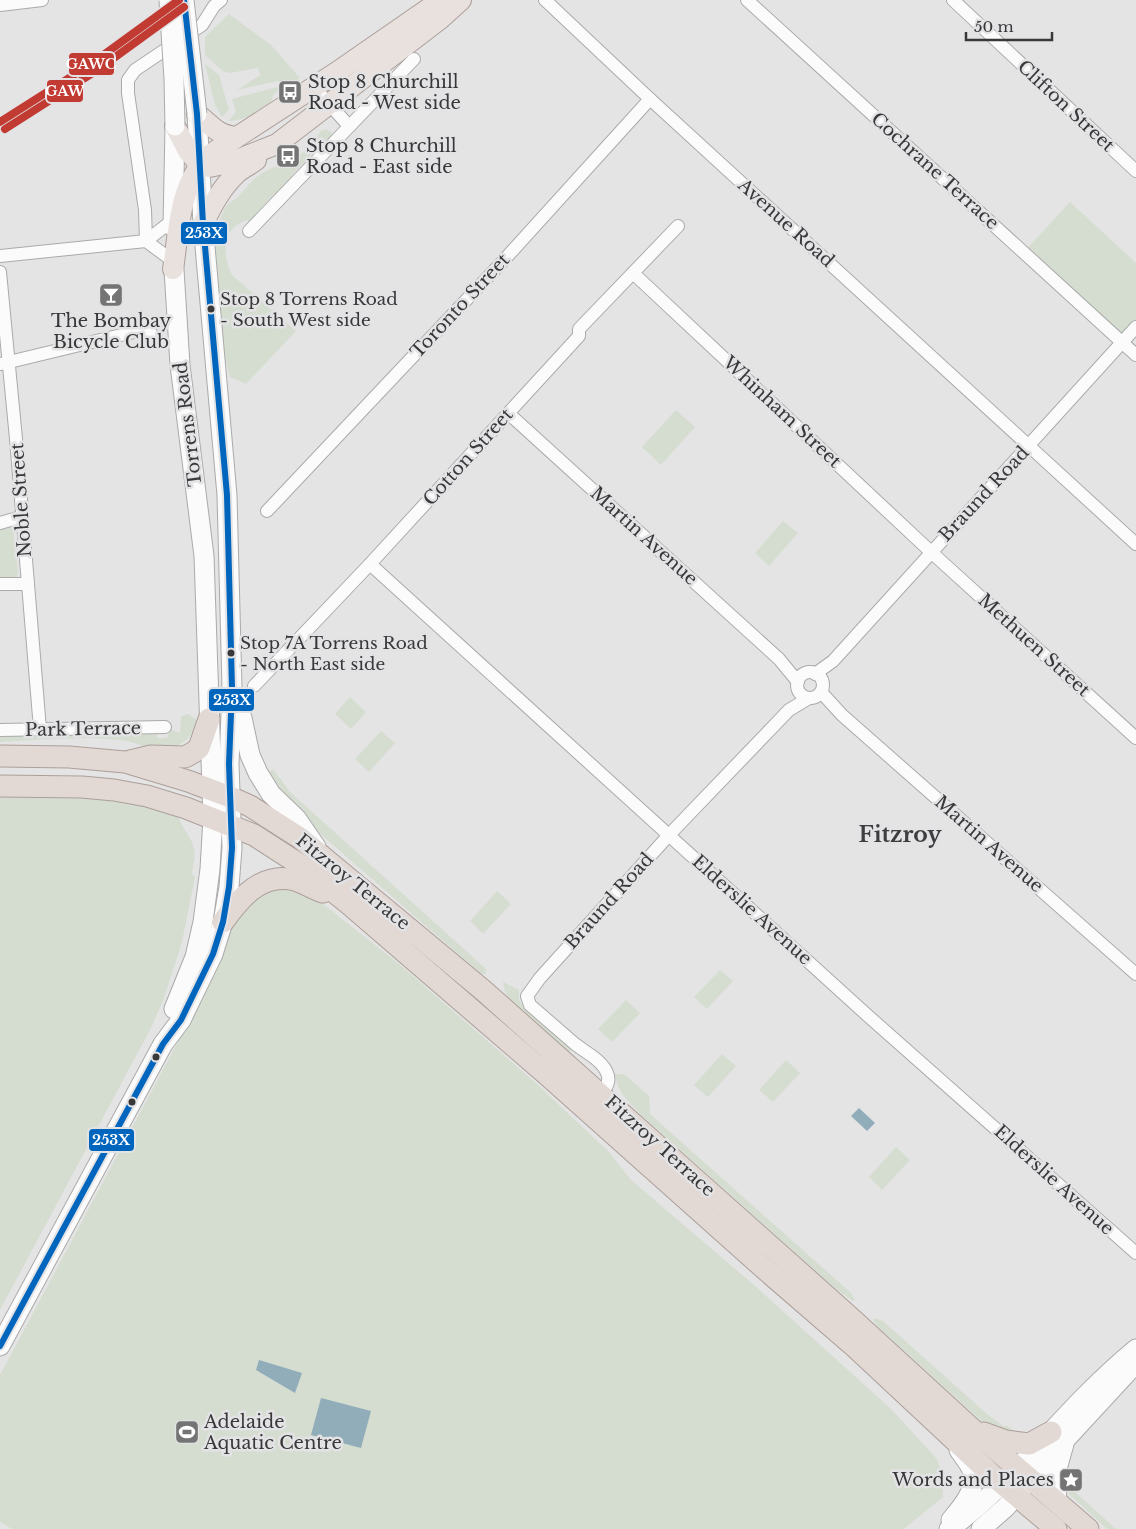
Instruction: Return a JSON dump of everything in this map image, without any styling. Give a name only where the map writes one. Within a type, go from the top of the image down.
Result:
[{"type":"highway","points":[[125,762],[151,756],[185,757],[199,748],[210,719]]},
{"type":"highway","name":"Park Terrace","points":[[0,756],[69,757],[125,762],[221,793]]},
{"type":"highway","points":[[0,786],[82,787],[114,790],[167,802],[222,822]]},
{"type":"highway","name":"Fitzroy Terrace","points":[[221,793],[270,817],[318,851],[484,991],[852,1319],[972,1429],[1088,1529]]},
{"type":"highway","name":"Fitzroy Terrace","points":[[222,822],[254,835],[302,866],[349,904],[545,1073],[854,1348],[1010,1490],[1056,1529]]},
{"type":"highway","points":[[223,922],[245,894],[261,884],[281,878],[296,881],[349,904]]},
{"type":"highway","points":[[484,991],[482,998],[484,1006],[522,1040],[545,1073]]},
{"type":"highway","points":[[601,1094],[602,1109],[632,1136],[647,1164]]},
{"type":"highway","points":[[688,1172],[708,1202],[771,1258],[771,1266],[766,1271]]},
{"type":"highway","points":[[852,1319],[854,1348]]},
{"type":"highway","points":[[972,1429],[1020,1444],[1029,1444],[1058,1436]]},
{"type":"main road","name":"Torrens Road","points":[[169,0],[175,126],[173,265],[180,365],[204,556],[210,719],[221,793],[222,822]]},
{"type":"main road","name":"Torrens Road","points":[[184,0],[197,114],[203,224],[227,495],[232,688],[221,793]]},
{"type":"main road","points":[[173,265],[185,196],[192,176],[199,164],[208,156],[314,87],[441,0]]},
{"type":"main road","points":[[203,224],[218,196],[237,172],[330,105],[440,19],[461,0]]},
{"type":"main road","points":[[197,114],[213,129],[223,135],[236,138]]},
{"type":"main road","points":[[175,126],[188,151],[199,164],[209,167],[229,163],[278,144]]},
{"type":"main road","points":[[232,688],[242,718],[250,755],[258,773],[271,794],[296,818],[318,851]]},
{"type":"main road","points":[[162,1044],[180,1020],[198,986],[213,954],[223,922],[229,887],[222,822]]},
{"type":"main road","points":[[0,1346],[162,1044],[195,957],[222,822]]},
{"type":"main road","points":[[1057,1501],[1055,1476],[1058,1436],[1087,1393],[1114,1366],[1136,1349]]},
{"type":"main road","points":[[949,1529],[977,1508],[1010,1490],[1058,1436],[1136,1363]]},
{"type":"main road","points":[[944,1529],[970,1493],[972,1483],[972,1470],[954,1440]]},
{"type":"main road","points":[[981,1529],[1006,1507],[1010,1490]]},
{"type":"street","points":[[0,5],[42,0]]},
{"type":"street","points":[[173,265],[146,241],[145,210],[128,93],[128,80],[135,70],[202,25],[214,6],[221,0]]},
{"type":"street","name":"Avenue Road","points":[[545,0],[650,99],[1030,444],[1136,544]]},
{"type":"street","name":"Cochrane Terrace","points":[[747,0],[1136,355]]},
{"type":"street","name":"Clifton Street","points":[[953,0],[1136,171]]},
{"type":"street","points":[[249,231],[414,59]]},
{"type":"street","points":[[314,87],[349,126]]},
{"type":"street","name":"Toronto Street","points":[[267,511],[504,260],[650,99]]},
{"type":"street","points":[[0,256],[146,241],[173,220]]},
{"type":"street","name":"Cotton Street","points":[[254,686],[370,564],[579,336],[579,329],[678,226]]},
{"type":"street","name":"Noble Street","points":[[0,272],[4,364],[16,439],[40,729]]},
{"type":"street","name":"Whinham Street","points":[[633,273],[931,552]]},
{"type":"street","name":"Braund Road","points":[[601,1094],[607,1087],[609,1077],[607,1071],[600,1063],[530,1005],[527,996],[540,978],[668,836],[789,710],[1136,327]]},
{"type":"street","points":[[4,364],[142,330],[151,334]]},
{"type":"street","name":"Martin Avenue","points":[[508,413],[842,715],[1136,974]]},
{"type":"street","points":[[0,523],[21,517]]},
{"type":"street","name":"Methuen Street","points":[[931,552],[1136,738]]},
{"type":"street","name":"Elderslie Avenue","points":[[370,564],[867,1015],[1136,1253]]},
{"type":"street","points":[[0,584],[28,584]]},
{"type":"street","name":"Park Terrace","points":[[0,730],[165,728]]},
{"type":"shaded area","points":[[229,14],[271,45],[300,78],[283,88],[278,81],[237,90],[260,75],[258,68],[230,73],[224,72],[205,55],[205,37]]},
{"type":"shaded area","points":[[205,64],[219,75],[229,110],[222,117],[215,105]]},
{"type":"shaded area","points":[[277,87],[279,91],[273,95],[272,101],[262,109],[246,118],[228,121],[236,112],[232,99]]},
{"type":"shaded area","points":[[326,129],[332,133],[332,138],[325,140],[293,174],[291,185],[281,193],[274,194],[249,221],[238,224],[228,236],[225,250],[232,275],[296,331],[246,384],[230,377],[225,356],[216,258],[218,225],[227,205],[239,196],[255,178],[277,166],[280,168],[308,149],[321,131]]},
{"type":"shaded area","points":[[1070,202],[1136,263],[1136,327],[1122,342],[1024,252]]},
{"type":"shaded area","points":[[676,410],[695,427],[661,465],[642,447]]},
{"type":"shaded area","points":[[783,521],[798,533],[769,566],[755,553]]},
{"type":"shaded area","points":[[13,526],[18,573],[16,579],[0,580],[0,527]]},
{"type":"shaded area","points":[[350,697],[366,712],[351,729],[335,714]]},
{"type":"shaded area","points":[[188,714],[197,720],[192,733],[182,743],[165,749],[152,748],[127,741],[90,738],[0,742],[0,734],[157,733],[157,738],[167,738],[170,729],[180,733],[181,716]]},
{"type":"shaded area","points":[[381,731],[395,743],[369,772],[355,759]]},
{"type":"shaded area","points":[[273,769],[290,792],[486,969],[486,974],[481,974],[302,818],[265,774]]},
{"type":"shaded area","points":[[0,794],[79,795],[133,803],[178,815],[193,844],[195,855],[192,874],[195,877],[182,942],[164,998],[151,1028],[0,1310]]},
{"type":"shaded area","points":[[269,886],[304,889],[398,963],[537,1084],[609,1152],[631,1180],[754,1285],[890,1408],[937,1459],[942,1475],[943,1497],[904,1529],[12,1529],[0,1522],[0,1375],[205,991],[235,916]]},
{"type":"shaded area","points":[[497,891],[511,904],[483,934],[470,921]]},
{"type":"shaded area","points":[[720,970],[733,981],[707,1009],[694,997]]},
{"type":"shaded area","points":[[503,982],[519,990],[521,1004],[572,1048],[569,1052],[509,999]]},
{"type":"shaded area","points":[[626,1000],[640,1013],[612,1042],[598,1029]]},
{"type":"shaded area","points":[[722,1054],[736,1066],[708,1097],[694,1085]]},
{"type":"shaded area","points":[[786,1060],[800,1073],[773,1102],[759,1090]]},
{"type":"shaded area","points":[[615,1074],[624,1074],[649,1096],[650,1114],[850,1292],[855,1299],[853,1301],[836,1289],[641,1115],[621,1091]]},
{"type":"shaded area","points":[[896,1147],[910,1160],[882,1190],[869,1177]]},
{"type":"shaded area","points":[[875,1318],[883,1321],[987,1414],[1003,1426],[1007,1426],[1020,1434],[986,1425],[878,1327],[873,1320]]},
{"type":"shaded area","points":[[1071,1473],[1083,1486],[1076,1493],[1116,1529],[1107,1529],[1069,1494],[1063,1478]]},
{"type":"water","points":[[859,1108],[875,1123],[867,1131],[851,1116]]},
{"type":"water","points":[[259,1360],[302,1373],[295,1393],[256,1370]]},
{"type":"water","points":[[321,1398],[371,1411],[361,1448],[311,1435]]},
{"type":"transit line","name":"GAWC","points":[[0,122],[91,64],[179,0]]},
{"type":"transit line","name":"253X","points":[[0,1346],[163,1044],[181,1020],[213,954],[223,922],[229,887],[232,848],[229,764],[232,688],[227,495],[203,224],[197,114],[184,0]]},
{"type":"transit line","name":"GAW","points":[[5,129],[96,71],[184,7]]},
{"type":"place","name":"Stop 8 Churchill Road - West side","points":[[290,92]]},
{"type":"place","name":"Stop 8 Churchill Road - East side","points":[[288,156]]},
{"type":"place","name":"The Bombay Bicycle Club","points":[[111,295]]},
{"type":"place","name":"Stop 8 Torrens Road - South West side","points":[[211,309]]},
{"type":"place","name":"Stop 7A Torrens Road - North East side","points":[[231,653]]},
{"type":"place","name":"Adelaide Aquatic Centre","points":[[187,1432]]},
{"type":"place","name":"Words and Places","points":[[1071,1480]]},
{"type":"district","name":"Fitzroy","points":[[900,834]]}]
